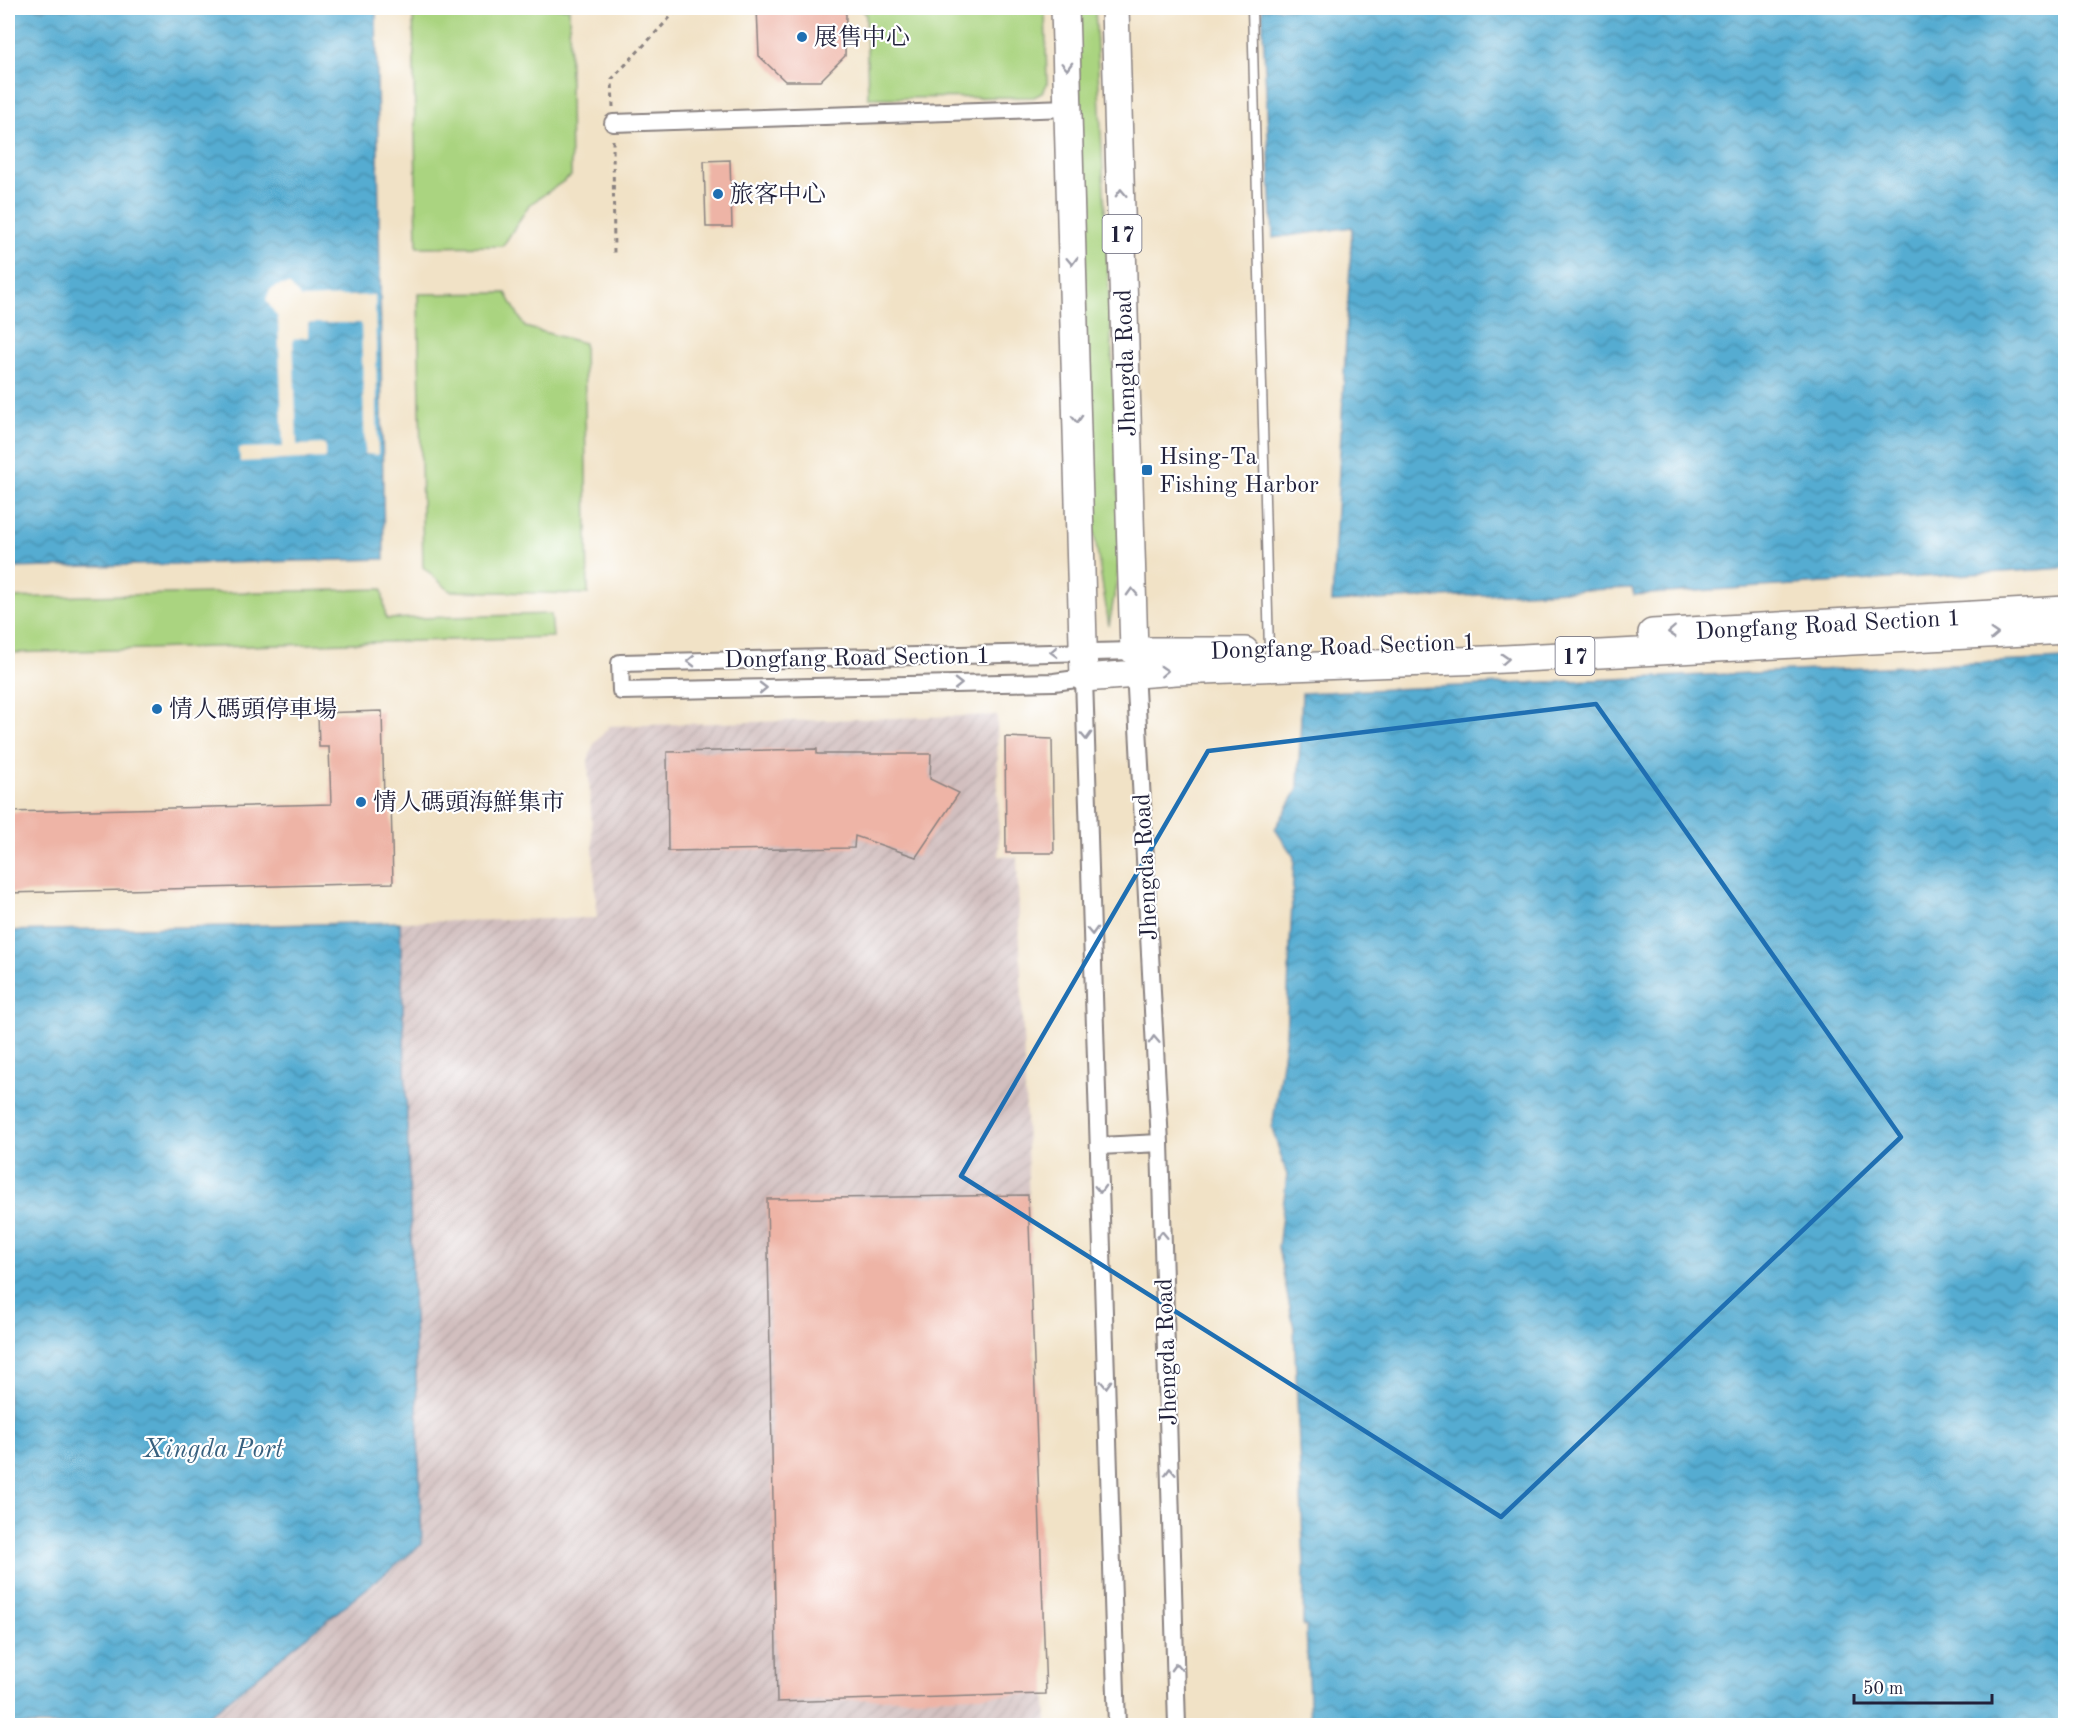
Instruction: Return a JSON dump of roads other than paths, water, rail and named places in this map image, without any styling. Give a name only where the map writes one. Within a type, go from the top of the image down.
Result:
[{"type":"main road","name":"Jhengda Road","points":[[1065,8],[1084,678]]},
{"type":"main road","name":"Jhengda Road","points":[[1115,8],[1134,662]]},
{"type":"main road","name":"Dongfang Road Section 1","points":[[1084,678],[1134,662],[1269,651],[2066,610]]},
{"type":"main road","name":"Dongfang Road Section 1","points":[[1134,662],[1484,660],[2066,630]]},
{"type":"street","points":[[613,123],[1068,108]]},
{"type":"street","name":"Dongfang Road Section 1","points":[[1084,678],[1054,682],[621,691],[620,663],[1084,650],[1134,662]]},
{"type":"street","name":"Jhengda Road","points":[[1134,662],[1160,1143],[1177,1725]]},
{"type":"street","name":"Jhengda Road","points":[[1084,678],[1117,1725]]},
{"type":"street","points":[[1099,1146],[1160,1143]]},
{"type":"lane","points":[[1252,8],[1269,651]]},
{"type":"water","points":[[8,8],[376,8],[384,559],[8,568]]},
{"type":"water","points":[[1262,8],[2065,8],[2065,568],[1634,595],[1632,588],[1332,602],[1352,227],[1273,238]]},
{"type":"water","points":[[2065,659],[2065,1725],[1310,1725],[1306,1626],[1303,1626],[1304,1564],[1294,1328],[1278,1248],[1287,1175],[1272,1128],[1286,1036],[1294,857],[1275,829],[1298,789],[1302,693]]},
{"type":"water","name":"Xingda Port","points":[[400,922],[422,1544],[197,1725],[8,1725],[8,931]]},
{"type":"place","name":"展售中心","points":[[802,37]]},
{"type":"place","name":"旅客中心","points":[[718,194]]},
{"type":"place","name":"Hsing-Ta Fishing Harbor","points":[[1147,470]]},
{"type":"place","name":"情人碼頭停車場","points":[[157,709]]},
{"type":"place","name":"情人碼頭海鮮集市","points":[[361,802]]}]
